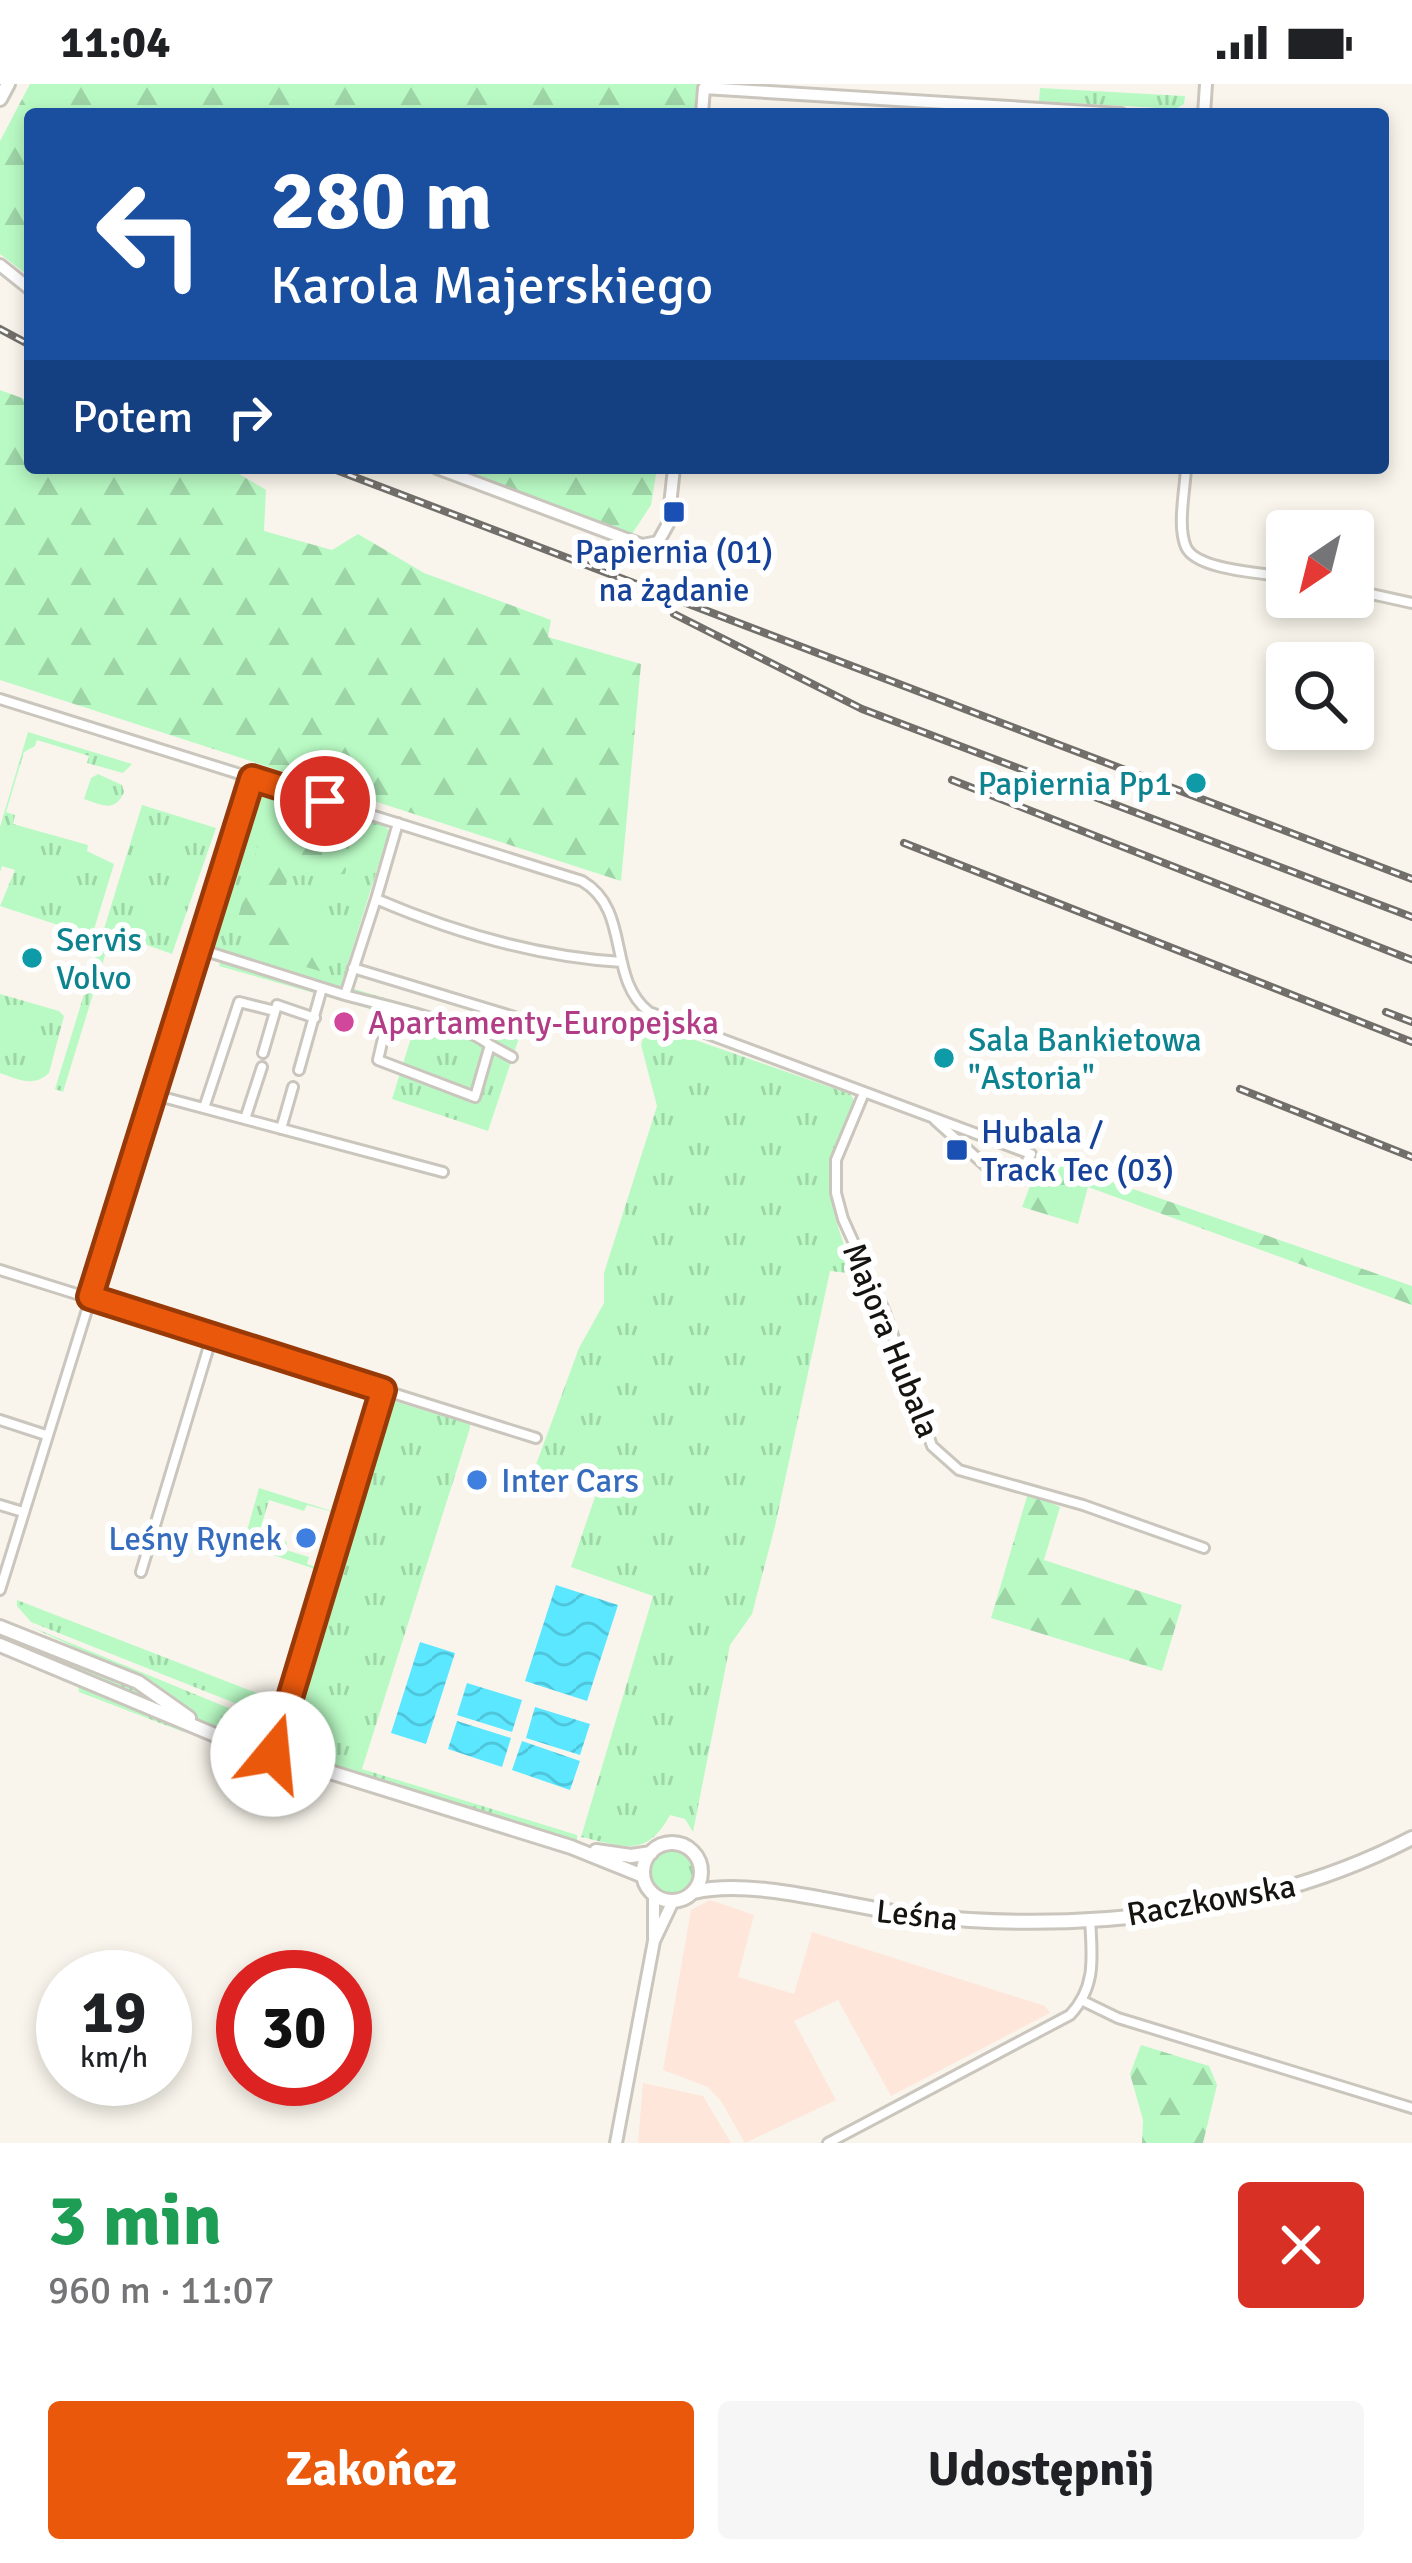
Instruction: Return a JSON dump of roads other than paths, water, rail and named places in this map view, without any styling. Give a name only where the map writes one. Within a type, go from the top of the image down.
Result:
[{"type":"main road","points":[[0,99],[8,84]]},
{"type":"main road","points":[[0,1627],[138,1682],[196,1722],[273,1754]]},
{"type":"main road","points":[[0,1646],[227,1740],[571,1847],[644,1876],[654,1895],[673,1901],[694,1892],[701,1868],[692,1851],[681,1844],[661,1845],[631,1856],[571,1847]]},
{"type":"main road","name":"Raczkowska","points":[[1090,1918],[1217,1903],[1283,1889],[1347,1870],[1412,1838]]},
{"type":"main road","points":[[644,1876],[650,1852]]},
{"type":"main road","name":"Leśna","points":[[701,1868],[746,1888]]},
{"type":"main road","name":"Leśna","points":[[694,1892],[746,1888],[921,1916],[1000,1921],[1090,1918]]},
{"type":"street","points":[[704,86],[1032,108]]},
{"type":"street","points":[[0,265],[24,284]]},
{"type":"street","points":[[453,474],[642,545],[658,542],[668,524],[673,474]]},
{"type":"street","points":[[1186,474],[1186,547],[1205,563],[1266,574]]},
{"type":"street","points":[[1374,595],[1412,603]]},
{"type":"street","points":[[0,699],[592,886],[611,912],[632,995],[649,1012],[1030,1154],[1012,1178],[998,1177],[934,1120]]},
{"type":"street","points":[[0,1590],[252,778]]},
{"type":"street","points":[[345,995],[398,824]]},
{"type":"street","points":[[376,899],[550,954],[622,962]]},
{"type":"street","points":[[196,948],[390,1008],[512,1057]]},
{"type":"street","points":[[353,968],[521,1019]]},
{"type":"street","points":[[299,1070],[322,988]]},
{"type":"street","points":[[204,1108],[239,1002],[275,1011]]},
{"type":"street","points":[[263,1053],[277,1006],[315,1018]]},
{"type":"street","points":[[390,1008],[377,1056],[384,1065],[475,1097],[490,1045]]},
{"type":"street","points":[[245,1119],[262,1067]]},
{"type":"street","points":[[281,1129],[293,1087]]},
{"type":"street","name":"Majora Hubala","points":[[864,1093],[836,1160],[836,1193],[932,1447],[959,1470],[1083,1505],[1204,1548]]},
{"type":"street","points":[[151,1094],[443,1172]]},
{"type":"street","points":[[0,1270],[536,1438]]},
{"type":"street","points":[[141,1572],[212,1336]]},
{"type":"street","points":[[273,1754],[383,1390]]},
{"type":"street","points":[[0,1420],[46,1435]]},
{"type":"street","points":[[0,1504],[23,1512]]},
{"type":"street","points":[[618,2143],[654,1941],[654,1895]]},
{"type":"street","points":[[654,1941],[673,1901]]},
{"type":"street","name":"Raczkowska","points":[[1083,2001],[1092,1969],[1090,1918]]},
{"type":"street","points":[[828,2143],[1061,2021],[1083,2001],[1118,2018],[1412,2108]]},
{"type":"water","points":[[556,1585],[618,1605],[587,1701],[525,1681]]},
{"type":"water","points":[[420,1642],[455,1653],[426,1744],[391,1733]]},
{"type":"water","points":[[467,1683],[522,1700],[512,1732],[457,1715]]},
{"type":"water","points":[[535,1707],[590,1724],[580,1755],[526,1738]]},
{"type":"water","points":[[457,1721],[511,1738],[502,1767],[448,1749]]},
{"type":"water","points":[[522,1741],[580,1761],[570,1790],[512,1770]]},
{"type":"railway","points":[[0,329],[24,342]]},
{"type":"railway","points":[[347,474],[1412,879]]},
{"type":"railway","points":[[674,614],[862,709],[1412,917]]},
{"type":"railway","points":[[952,780],[1412,960]]},
{"type":"railway","points":[[904,843],[1412,1042]]},
{"type":"railway","points":[[1386,1012],[1412,1022]]},
{"type":"railway","points":[[1240,1089],[1412,1157]]},
{"type":"place","name":"Papiernia (01) na żądanie","points":[[674,512]]},
{"type":"place","name":"Papiernia Pp1","points":[[1196,783]]},
{"type":"place","name":"Servis Volvo","points":[[32,958]]},
{"type":"place","name":"Apartamenty-Europejska","points":[[344,1022]]},
{"type":"place","name":"Sala Bankietowa \"Astoria\"","points":[[944,1058]]},
{"type":"place","name":"Hubala / Track Tec (03)","points":[[957,1150]]},
{"type":"place","name":"Inter Cars","points":[[477,1480]]},
{"type":"place","name":"Leśny Rynek","points":[[306,1538]]}]
